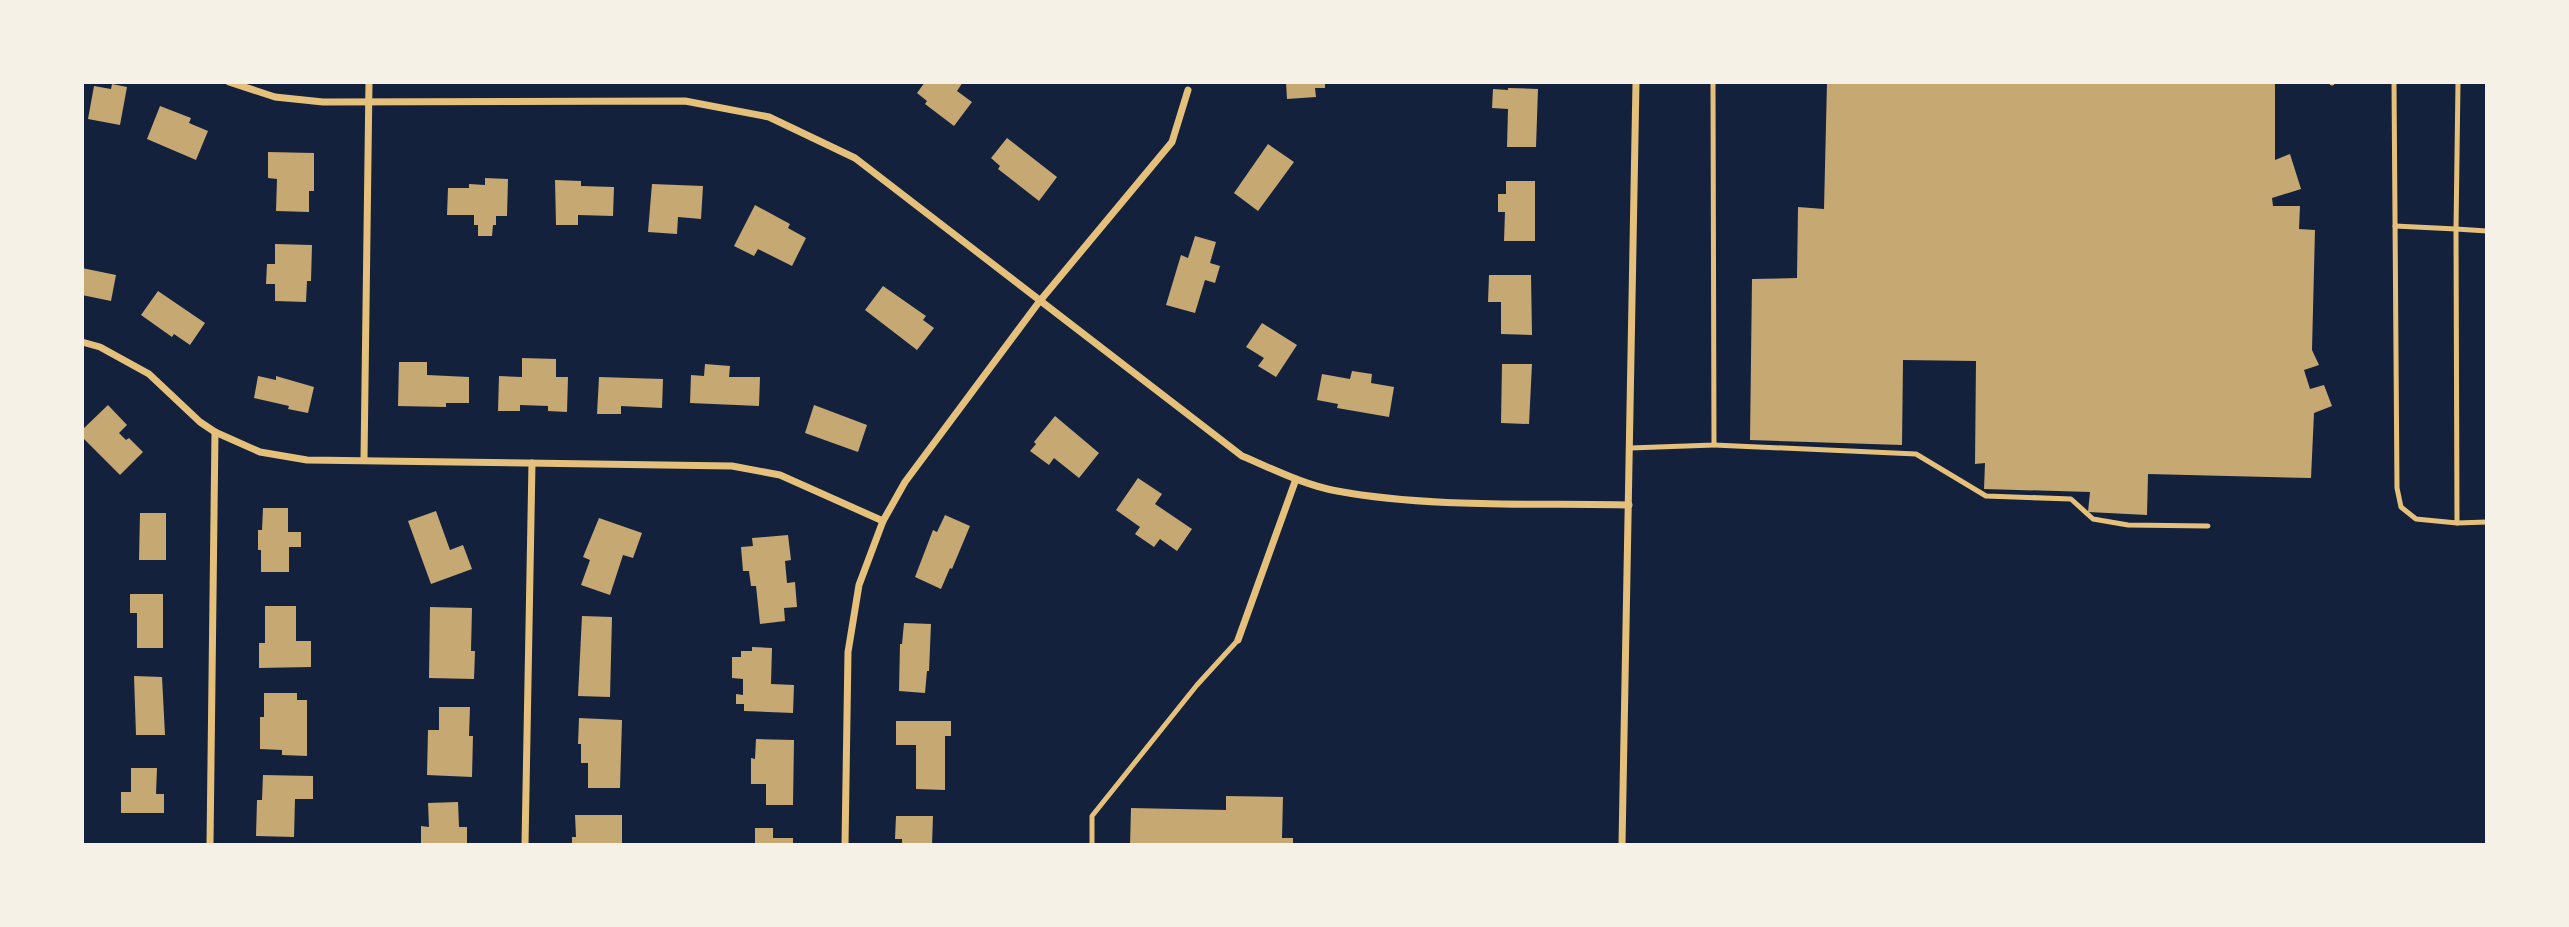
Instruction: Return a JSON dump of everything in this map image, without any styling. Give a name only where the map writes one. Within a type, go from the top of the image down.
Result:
[{"type":"street","points":[[229,82],[275,97],[323,102],[685,101],[769,117],[855,158],[1242,456],[1296,479],[1335,491],[1405,500],[1629,505]]},
{"type":"street","points":[[364,460],[369,82]]},
{"type":"street","points":[[1622,845],[1636,82]]},
{"type":"street","points":[[845,845],[848,653],[859,585],[883,521],[905,482],[1040,302],[1172,142],[1188,90]]},
{"type":"street","points":[[82,342],[100,347],[149,374],[200,422],[215,432],[260,452],[307,460],[732,466],[780,475],[883,521]]},
{"type":"street","points":[[210,845],[215,432]]},
{"type":"street","points":[[525,845],[532,463]]},
{"type":"street","points":[[1238,640],[1296,479]]},
{"type":"lane","points":[[1713,82],[1714,445]]},
{"type":"lane","points":[[2393,82],[2397,488],[2401,507],[2416,519],[2457,523],[2487,522]]},
{"type":"lane","points":[[2457,523],[2458,82]]},
{"type":"lane","points":[[2395,226],[2487,231]]},
{"type":"lane","points":[[1630,448],[1714,445],[1916,454],[1986,496],[2071,499],[2093,519],[2128,525],[2208,526]]},
{"type":"lane","points":[[1092,845],[1092,816],[1197,685],[1238,640]]},
{"type":"building","points":[[925,82],[963,82],[957,91],[972,102],[954,126],[925,104],[927,101],[917,93]]},
{"type":"building","points":[[1286,82],[1325,82],[1325,88],[1315,88],[1316,97],[1287,99]]},
{"type":"building","points":[[1827,82],[2275,82],[2275,160],[2290,154],[2301,189],[2272,198],[2273,206],[2300,206],[2299,229],[2315,230],[2312,350],[2319,365],[2304,370],[2310,389],[2324,385],[2332,406],[2314,413],[2311,478],[2148,474],[2147,515],[2088,512],[2090,492],[1984,489],[1985,463],[1975,464],[1976,361],[1903,360],[1902,445],[1750,440],[1752,279],[1797,278],[1798,207],[1824,209]]},
{"type":"building","points":[[112,84],[127,87],[120,125],[88,119],[94,86],[111,89]]},
{"type":"building","points":[[1493,89],[1538,89],[1536,147],[1507,147],[1508,109],[1492,108]]},
{"type":"building","points":[[160,106],[191,118],[189,123],[208,131],[196,160],[147,139]]},
{"type":"building","points":[[1007,138],[1057,177],[1039,201],[998,169],[1000,166],[991,158]]},
{"type":"building","points":[[1268,144],[1294,162],[1258,211],[1234,193]]},
{"type":"building","points":[[268,152],[314,153],[314,191],[309,191],[309,212],[276,211],[277,179],[268,178]]},
{"type":"building","points":[[485,178],[508,179],[507,216],[496,216],[492,236],[478,236],[474,215],[447,215],[448,188],[469,188],[469,184],[485,185]]},
{"type":"building","points":[[555,180],[581,181],[581,186],[614,187],[613,216],[578,215],[578,225],[556,225]]},
{"type":"building","points":[[1506,181],[1535,181],[1535,241],[1504,241],[1505,212],[1498,212],[1498,194],[1506,194]]},
{"type":"building","points":[[652,184],[703,186],[701,219],[678,217],[677,234],[648,232]]},
{"type":"building","points":[[755,205],[790,224],[788,228],[806,238],[792,266],[758,249],[754,256],[734,246]]},
{"type":"building","points":[[1195,236],[1216,242],[1210,263],[1220,266],[1215,283],[1205,280],[1195,313],[1166,305],[1181,255],[1188,258]]},
{"type":"building","points":[[275,244],[312,245],[311,281],[307,281],[306,302],[275,301],[275,284],[266,284],[267,264],[275,264]]},
{"type":"building","points":[[82,268],[116,275],[111,301],[82,295]]},
{"type":"building","points":[[1489,275],[1531,275],[1532,335],[1501,334],[1501,302],[1488,302]]},
{"type":"building","points":[[883,286],[926,316],[923,320],[934,328],[917,350],[865,310]]},
{"type":"building","points":[[158,291],[205,323],[190,345],[174,334],[172,337],[141,315]]},
{"type":"building","points":[[1262,323],[1297,345],[1276,377],[1258,366],[1264,358],[1246,347]]},
{"type":"building","points":[[522,358],[556,359],[556,377],[568,377],[567,412],[548,411],[548,406],[520,405],[520,411],[498,411],[499,376],[522,377]]},
{"type":"building","points":[[399,362],[427,362],[427,375],[469,377],[469,403],[446,403],[446,407],[398,406]]},
{"type":"building","points":[[705,364],[730,366],[729,377],[760,377],[759,406],[690,403],[691,375],[704,376]]},
{"type":"building","points":[[1502,364],[1532,364],[1529,424],[1501,423]]},
{"type":"building","points":[[1352,371],[1372,374],[1371,383],[1394,387],[1389,417],[1337,408],[1338,404],[1317,400],[1322,374],[1350,379]]},
{"type":"building","points":[[258,376],[276,380],[276,376],[314,387],[308,413],[254,398]]},
{"type":"building","points":[[599,377],[663,379],[662,408],[621,406],[621,414],[597,414]]},
{"type":"building","points":[[108,405],[127,425],[119,433],[126,440],[129,438],[143,452],[120,475],[82,437],[82,430]]},
{"type":"building","points":[[814,405],[867,425],[858,452],[805,433]]},
{"type":"building","points":[[1055,416],[1099,453],[1079,478],[1054,458],[1049,465],[1030,451]]},
{"type":"building","points":[[1138,478],[1162,494],[1155,504],[1192,529],[1177,551],[1160,539],[1154,547],[1135,534],[1140,527],[1116,510]]},
{"type":"building","points":[[263,508],[288,508],[288,532],[301,532],[301,547],[289,547],[289,572],[261,572],[258,530],[262,530]]},
{"type":"building","points":[[436,511],[450,550],[463,545],[472,569],[431,584],[408,521]]},
{"type":"building","points":[[140,513],[166,513],[166,560],[139,560]]},
{"type":"building","points":[[945,515],[970,526],[941,589],[915,577],[933,530],[937,532]]},
{"type":"building","points":[[599,518],[642,533],[633,558],[623,555],[610,595],[581,585],[590,560],[583,557]]},
{"type":"building","points":[[788,535],[791,560],[785,561],[787,583],[795,582],[797,607],[784,608],[785,621],[760,624],[756,586],[751,586],[749,571],[743,571],[741,547],[753,546],[752,538]]},
{"type":"building","points":[[130,594],[163,594],[163,648],[137,648],[137,613],[130,613]]},
{"type":"building","points":[[265,606],[296,606],[296,641],[311,641],[311,667],[259,668],[259,643],[265,643]]},
{"type":"building","points":[[430,607],[472,608],[471,651],[475,651],[474,679],[429,678]]},
{"type":"building","points":[[582,616],[612,617],[610,697],[578,696]]},
{"type":"building","points":[[904,623],[931,624],[925,693],[899,691],[900,644]]},
{"type":"building","points":[[752,647],[772,648],[771,684],[794,685],[793,713],[744,711],[744,704],[736,704],[736,694],[743,695],[743,679],[732,678],[732,657],[741,657],[741,651],[752,651]]},
{"type":"building","points":[[134,676],[162,677],[165,735],[136,735]]},
{"type":"building","points":[[264,693],[297,693],[297,700],[307,700],[307,756],[282,755],[282,750],[260,749],[260,717],[264,717]]},
{"type":"building","points":[[439,707],[470,707],[469,736],[473,736],[472,777],[427,775],[428,730],[439,730]]},
{"type":"building","points":[[579,718],[622,720],[620,788],[588,788],[588,763],[581,763],[581,744],[578,744]]},
{"type":"building","points":[[896,721],[951,721],[951,736],[945,736],[945,790],[916,789],[916,745],[896,745]]},
{"type":"building","points":[[756,739],[794,740],[793,805],[766,805],[766,784],[751,784],[751,758],[755,759]]},
{"type":"building","points":[[131,768],[157,768],[156,794],[164,794],[164,813],[121,813],[121,792],[131,792]]},
{"type":"building","points":[[263,775],[313,776],[313,799],[295,799],[294,837],[256,836],[257,800],[262,800]]},
{"type":"building","points":[[1226,796],[1283,797],[1282,838],[1293,838],[1293,845],[1130,845],[1131,808],[1226,810]]},
{"type":"building","points":[[458,802],[459,827],[467,827],[467,845],[421,845],[421,826],[429,827],[428,803]]},
{"type":"building","points":[[575,815],[622,815],[622,843],[572,845],[572,837],[576,837]]},
{"type":"building","points":[[896,816],[933,816],[932,845],[902,845],[902,839],[895,839]]},
{"type":"building","points":[[755,828],[773,828],[773,838],[793,838],[793,845],[755,845]]}]
